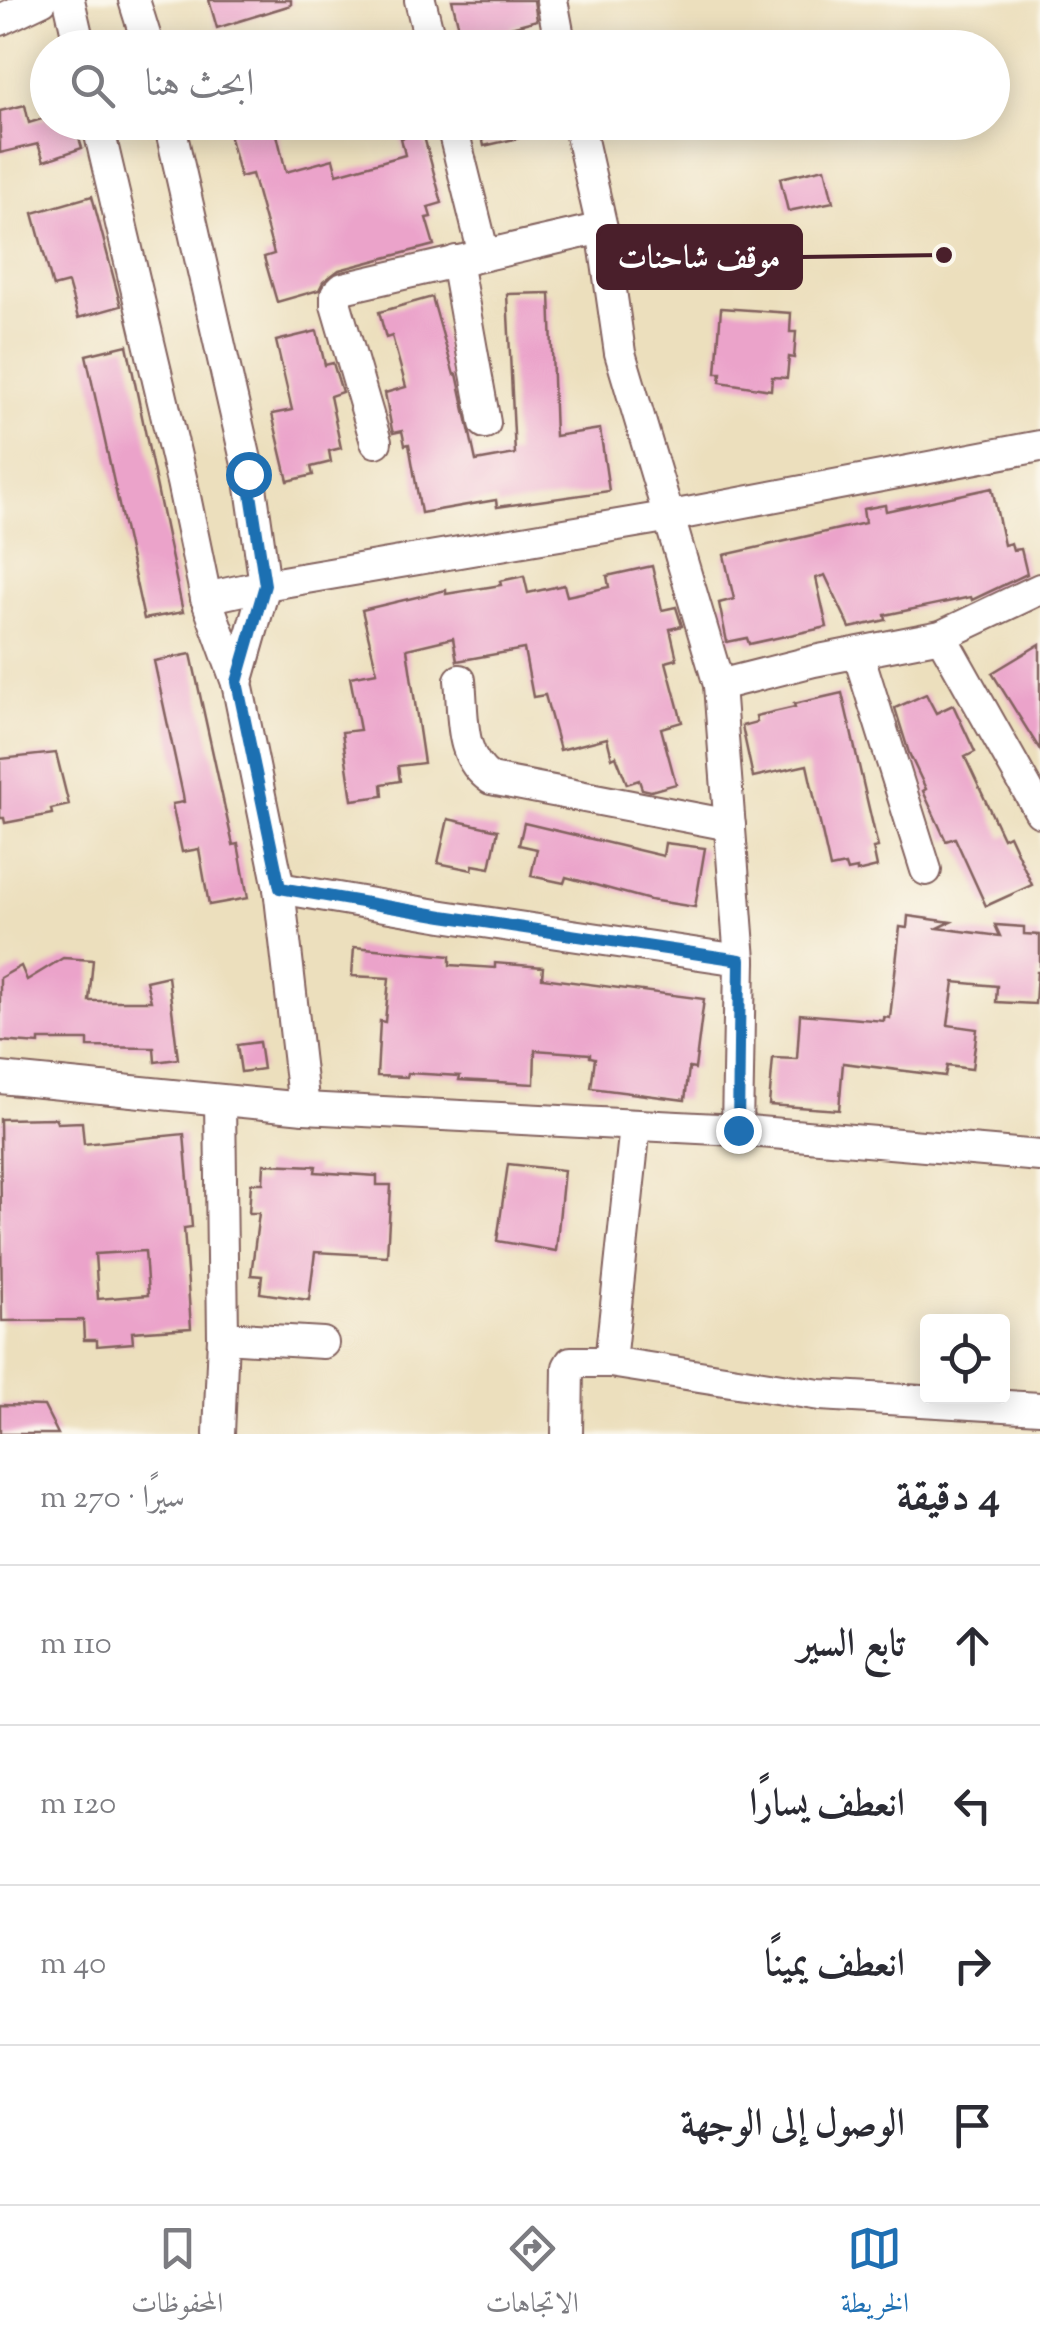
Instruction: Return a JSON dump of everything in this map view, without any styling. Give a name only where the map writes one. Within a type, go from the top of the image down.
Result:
[{"type":"street","points":[[0,20],[42,0]]},
{"type":"street","points":[[68,0],[76,30]]},
{"type":"street","points":[[134,0],[144,30]]},
{"type":"street","points":[[420,0],[428,30]]},
{"type":"street","points":[[552,0],[558,30]]},
{"type":"street","points":[[102,140],[206,598],[237,682],[280,888],[304,1108]]},
{"type":"street","points":[[173,140],[248,474],[265,585],[237,682]]},
{"type":"street","points":[[453,140],[470,258],[485,422]]},
{"type":"street","points":[[582,140],[602,228],[620,352],[720,686],[740,960],[738,1130]]},
{"type":"street","points":[[376,442],[339,318],[336,295],[343,288],[602,228]]},
{"type":"street","points":[[206,598],[1040,446]]},
{"type":"street","points":[[720,686],[941,636],[1040,589]]},
{"type":"street","points":[[941,636],[1040,812]]},
{"type":"street","points":[[858,654],[926,870]]},
{"type":"street","points":[[460,680],[467,751],[474,767],[491,779],[730,825]]},
{"type":"street","points":[[280,888],[740,960]]},
{"type":"street","points":[[0,1078],[304,1108],[738,1130],[1040,1156]]},
{"type":"street","points":[[218,1434],[223,1337],[220,1100]]},
{"type":"street","points":[[610,1362],[635,1126]]},
{"type":"street","points":[[223,1337],[324,1343]]},
{"type":"street","points":[[567,1434],[571,1362],[610,1362],[820,1395],[1040,1408]]},
{"type":"building","points":[[209,0],[291,0],[291,5],[217,28]]},
{"type":"building","points":[[452,0],[534,0],[537,20],[511,27],[512,30],[460,30]]},
{"type":"building","points":[[25,105],[30,140],[80,140],[82,148],[44,161],[38,144],[0,153],[0,111]]},
{"type":"building","points":[[231,140],[278,140],[286,172],[333,159],[337,174],[405,155],[401,140],[425,140],[442,203],[428,207],[431,217],[426,218],[434,245],[339,270],[319,290],[277,302],[264,257],[274,254],[252,174],[240,177]]},
{"type":"building","points":[[483,140],[510,140],[484,146]]},
{"type":"building","points":[[825,168],[833,202],[788,211],[780,178]]},
{"type":"building","points":[[92,196],[121,306],[78,318],[68,283],[53,287],[33,213]]},
{"type":"building","points":[[550,293],[555,436],[600,429],[609,491],[497,507],[496,500],[421,513],[409,444],[405,445],[402,431],[392,430],[385,393],[406,387],[392,336],[386,338],[379,312],[432,297],[454,375],[457,374],[476,461],[515,454],[507,294]]},
{"type":"building","points":[[721,308],[791,313],[790,332],[796,332],[794,358],[789,357],[787,378],[772,377],[771,390],[720,382],[721,373],[716,373]]},
{"type":"building","points":[[317,331],[325,365],[333,363],[342,392],[330,396],[341,448],[329,451],[331,462],[311,467],[313,475],[288,481],[272,414],[292,410],[276,341]]},
{"type":"building","points":[[127,345],[183,612],[144,619],[86,355]]},
{"type":"building","points":[[992,488],[1004,545],[1011,543],[1013,550],[1021,549],[1027,574],[972,600],[971,597],[885,615],[886,620],[850,628],[825,575],[816,578],[827,627],[749,644],[747,638],[727,642],[719,603],[734,599],[724,555],[865,523],[863,509],[885,505],[886,511]]},
{"type":"building","points":[[652,566],[662,610],[676,607],[682,626],[670,629],[677,659],[666,662],[682,722],[661,728],[676,784],[651,791],[642,789],[639,780],[627,784],[616,756],[612,758],[607,738],[560,750],[545,695],[533,697],[524,649],[457,661],[453,638],[407,649],[424,763],[398,766],[400,781],[382,784],[383,796],[352,800],[342,732],[360,730],[350,677],[377,672],[362,610],[446,590],[446,594],[501,585],[500,581],[524,576],[528,593],[564,585],[567,596],[609,587],[607,576]]},
{"type":"building","points":[[1040,644],[1040,750],[992,673]]},
{"type":"building","points":[[191,654],[248,898],[209,905],[199,849],[182,852],[172,804],[184,802],[183,795],[154,661]]},
{"type":"building","points":[[842,693],[878,847],[873,848],[877,867],[857,872],[847,871],[845,865],[830,868],[807,765],[753,777],[742,726],[757,722],[756,716]]},
{"type":"building","points":[[926,694],[936,713],[953,705],[975,752],[965,757],[1003,838],[1009,835],[1032,885],[986,906],[955,838],[946,841],[923,791],[926,789],[909,753],[895,708]]},
{"type":"building","points":[[56,753],[69,805],[51,809],[52,814],[5,823],[0,818],[0,759]]},
{"type":"building","points":[[448,819],[498,830],[490,868],[473,865],[472,870],[438,863]]},
{"type":"building","points":[[524,823],[663,856],[665,843],[705,848],[695,907],[650,900],[566,877],[564,883],[531,876],[537,849],[519,845]]},
{"type":"building","points":[[908,916],[951,922],[938,928],[1000,936],[995,925],[1024,927],[1024,934],[1040,935],[1035,1004],[996,1002],[997,986],[954,982],[948,1025],[977,1029],[972,1069],[947,1066],[945,1076],[843,1063],[839,1110],[769,1105],[773,1058],[797,1059],[800,1014],[884,1021],[884,1017],[890,1018],[900,927],[907,928]]},
{"type":"building","points":[[354,947],[450,956],[450,965],[543,967],[542,978],[704,999],[695,1069],[689,1068],[685,1100],[591,1088],[595,1058],[590,1054],[535,1050],[534,1084],[408,1073],[407,1077],[377,1076],[380,1021],[385,1022],[389,978],[352,976]]},
{"type":"building","points":[[63,958],[93,960],[89,1001],[151,1001],[146,981],[168,976],[178,1059],[155,1062],[154,1048],[88,1047],[88,1040],[39,1040],[39,1044],[0,1041],[0,978],[21,966],[27,980]]},
{"type":"building","points":[[259,1042],[263,1069],[241,1072],[237,1045]]},
{"type":"building","points":[[56,1118],[57,1123],[82,1122],[84,1144],[184,1134],[192,1227],[184,1228],[191,1328],[132,1332],[133,1343],[97,1346],[97,1340],[84,1340],[83,1320],[2,1321],[0,1119]],"holes":[[[145,1251],[148,1295],[98,1299],[95,1254]]]},
{"type":"building","points":[[264,1164],[316,1166],[315,1172],[377,1176],[377,1185],[391,1185],[387,1256],[315,1252],[309,1300],[260,1293],[262,1276],[251,1275],[259,1213],[249,1213],[251,1183],[263,1183]]},
{"type":"building","points":[[508,1164],[564,1170],[556,1251],[497,1241]]},
{"type":"building","points":[[0,1405],[44,1406],[58,1434],[0,1434]]},
{"type":"place","name":"موقف شاحنات","points":[[944,255]]},
{"type":"route","points":[[248,474],[265,585],[237,682],[280,888],[740,960],[738,1130]]}]
